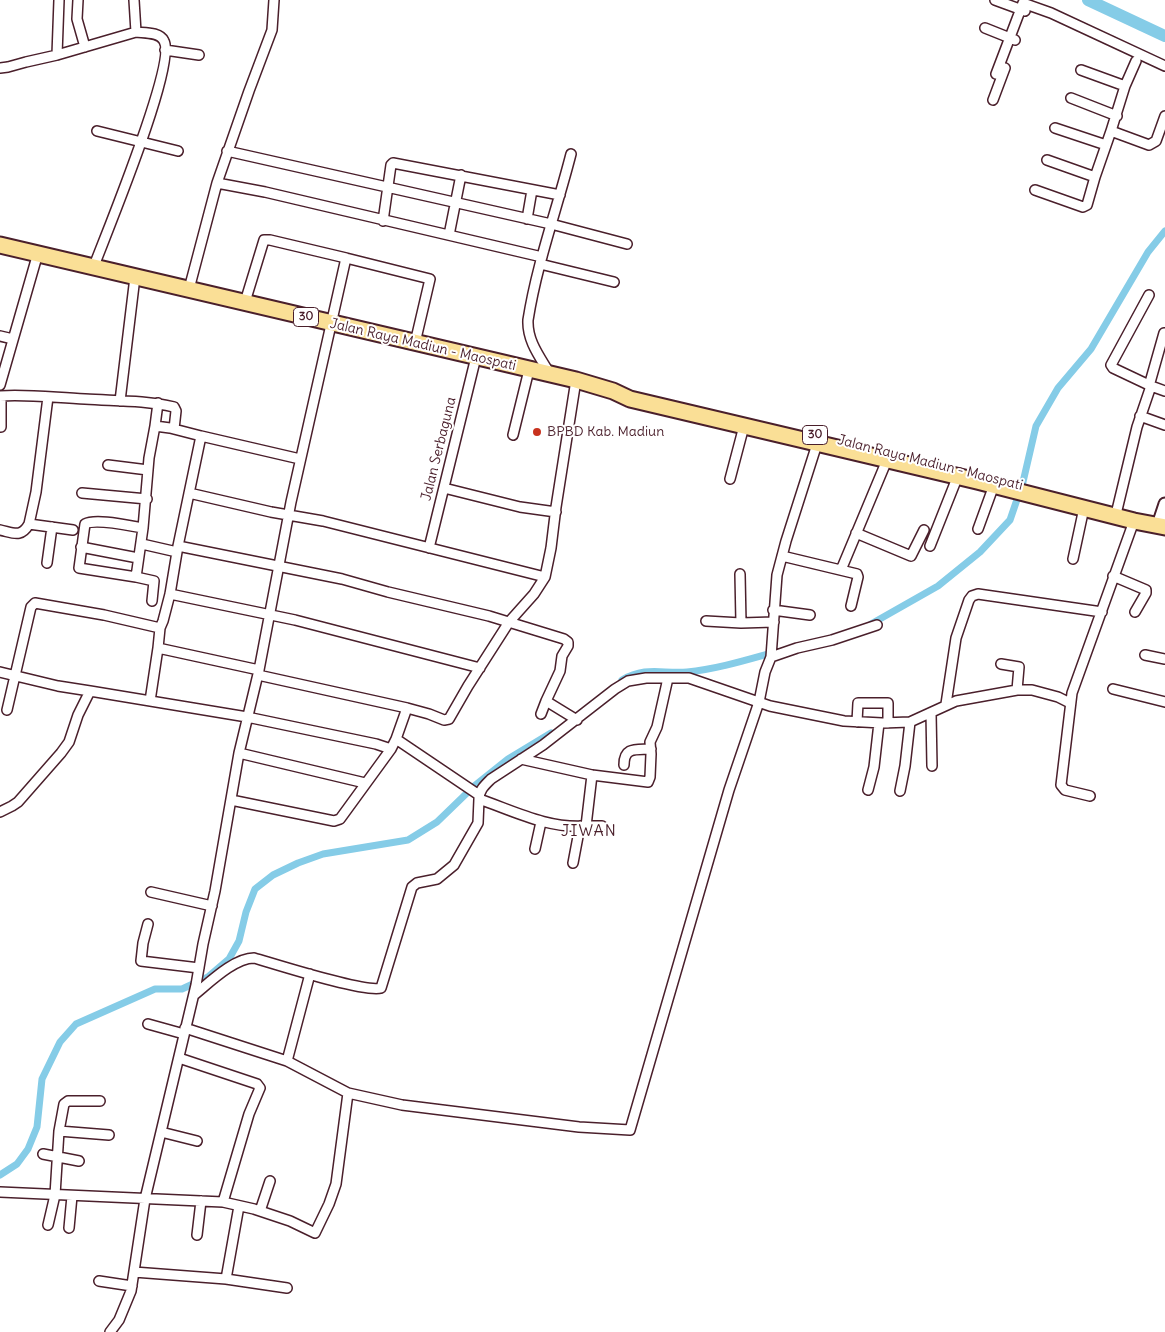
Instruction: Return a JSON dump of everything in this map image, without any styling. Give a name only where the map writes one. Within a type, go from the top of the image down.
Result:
[{"type":"highway","name":"Jalan Raya Madiun - Maospati","points":[[0,245],[576,380],[613,391],[632,391],[705,412],[1023,489],[1163,518]]},
{"type":"highway","name":"Jalan Raya Madiun - Maospati","points":[[705,412],[744,426],[886,460],[959,473],[994,485],[1023,489],[1134,521],[1163,518]]},
{"type":"street","points":[[58,55],[59,0]]},
{"type":"street","points":[[78,0],[77,19],[85,47]]},
{"type":"street","points":[[134,0],[136,32]]},
{"type":"street","points":[[189,289],[227,151],[272,30],[274,0]]},
{"type":"street","points":[[995,0],[1025,9],[1051,13],[1165,66]]},
{"type":"street","points":[[992,100],[1025,9]]},
{"type":"street","points":[[985,28],[1013,39]]},
{"type":"street","points":[[0,68],[58,55],[136,32],[160,36],[166,44],[156,99],[94,266]]},
{"type":"street","points":[[996,74],[1013,39]]},
{"type":"street","points":[[165,50],[199,55]]},
{"type":"street","points":[[990,60],[1000,63]]},
{"type":"street","points":[[1035,190],[1083,207],[1087,205],[1117,116],[1125,86],[1136,61]]},
{"type":"street","points":[[1081,70],[1125,86]]},
{"type":"street","points":[[1072,98],[1117,116]]},
{"type":"street","points":[[1111,131],[1148,145],[1156,142],[1165,116]]},
{"type":"street","points":[[1056,128],[1106,145]]},
{"type":"street","points":[[97,130],[178,151]]},
{"type":"street","points":[[227,151],[388,189],[551,224],[627,244]]},
{"type":"street","points":[[550,374],[530,341],[527,329],[541,261],[571,154]]},
{"type":"street","points":[[1047,160],[1096,177]]},
{"type":"street","points":[[383,221],[391,165],[393,163],[560,195]]},
{"type":"street","points":[[449,235],[461,176]]},
{"type":"street","points":[[217,183],[265,192],[449,235],[614,282]]},
{"type":"street","points":[[527,219],[532,190]]},
{"type":"street","points":[[245,302],[264,240],[346,258],[430,279],[415,343]]},
{"type":"street","points":[[0,385],[38,253]]},
{"type":"street","points":[[110,1332],[126,1306],[132,1286],[145,1199],[194,995],[239,753],[270,616],[300,459],[346,258]]},
{"type":"street","points":[[120,401],[135,277]]},
{"type":"street","points":[[1148,295],[1111,365],[1113,368],[1150,386],[1165,391]]},
{"type":"street","points":[[1117,510],[1140,416],[1164,333]]},
{"type":"street","points":[[0,336],[13,339]]},
{"type":"street","name":"Jalan Serbaguna","points":[[429,548],[476,357]]},
{"type":"street","points":[[513,435],[529,370]]},
{"type":"street","points":[[158,648],[406,708],[444,720],[449,719],[509,622],[534,594],[545,577],[550,556],[576,380]]},
{"type":"street","points":[[1,427],[0,396],[158,403],[174,407],[176,411],[174,429]]},
{"type":"street","points":[[0,530],[18,534],[22,533],[29,524],[36,492],[48,397]]},
{"type":"street","points":[[136,577],[142,544],[148,470],[158,403]]},
{"type":"street","points":[[1140,416],[1165,425]]},
{"type":"street","points":[[155,426],[300,459]]},
{"type":"street","points":[[730,479],[744,426]]},
{"type":"street","points":[[150,701],[160,628],[164,621],[170,594],[201,436]]},
{"type":"street","points":[[148,1024],[185,1031],[287,1061],[348,1093],[402,1105],[579,1127],[630,1130],[729,790],[759,702],[765,672],[771,656],[775,585],[782,556],[817,444]]},
{"type":"street","points":[[841,570],[886,460]]},
{"type":"street","points":[[108,465],[148,470]]},
{"type":"street","points":[[930,546],[959,473]]},
{"type":"street","points":[[978,529],[994,485]]},
{"type":"street","points":[[444,488],[520,507],[556,512]]},
{"type":"street","points":[[82,493],[147,499]]},
{"type":"street","points":[[189,493],[381,535],[545,577]]},
{"type":"street","points":[[1073,559],[1084,508]]},
{"type":"street","points":[[1090,796],[1065,790],[1061,785],[1070,703],[1075,682],[1134,521]]},
{"type":"street","points":[[143,528],[86,522],[78,568],[154,581],[152,601]]},
{"type":"street","points":[[29,524],[73,530]]},
{"type":"street","points":[[47,563],[52,527]]},
{"type":"street","points":[[856,532],[911,556],[924,530]]},
{"type":"street","points":[[142,544],[279,565],[342,579],[509,622],[564,639],[568,642],[568,646],[562,656],[560,671],[540,714]]},
{"type":"street","points":[[81,547],[138,558]]},
{"type":"street","points":[[782,556],[857,574],[851,606]]},
{"type":"street","points":[[740,574],[741,623]]},
{"type":"street","points":[[1113,576],[1146,590],[1135,612]]},
{"type":"street","points":[[170,594],[396,645],[480,668]]},
{"type":"street","points":[[946,704],[956,638],[968,600],[972,596],[978,594],[987,595],[1102,612]]},
{"type":"street","points":[[8,710],[31,607],[38,602],[160,628]]},
{"type":"street","points":[[774,610],[810,615]]},
{"type":"street","points":[[706,621],[774,622]]},
{"type":"street","points":[[771,656],[832,640],[877,625]]},
{"type":"street","points":[[1145,655],[1165,659]]},
{"type":"street","points":[[1001,664],[1019,667],[1017,690]]},
{"type":"street","points":[[0,672],[58,686],[247,717],[376,744],[390,749]]},
{"type":"street","points":[[194,995],[218,975],[243,959],[248,958],[372,988],[381,988],[412,887],[437,879],[454,865],[478,823],[479,797],[484,786],[574,718],[628,681],[646,678],[684,678],[792,712],[830,720],[857,722],[910,722],[946,704],[968,698],[1017,690],[1032,690],[1070,703]]},
{"type":"street","points":[[520,759],[592,776],[648,782],[650,778],[650,742],[657,727],[668,678]]},
{"type":"street","points":[[1113,689],[1165,702]]},
{"type":"street","points":[[0,812],[18,802],[61,753],[68,742],[78,715],[90,691]]},
{"type":"street","points":[[546,701],[574,718]]},
{"type":"street","points":[[857,722],[858,703],[888,703],[868,790]]},
{"type":"street","points":[[231,800],[334,821],[340,819],[396,739],[406,708]]},
{"type":"street","points":[[931,713],[932,766]]},
{"type":"street","points":[[900,791],[910,722]]},
{"type":"street","points":[[396,739],[479,797],[541,822],[558,826],[602,826]]},
{"type":"street","points":[[624,765],[624,758],[629,752],[651,749]]},
{"type":"street","points":[[239,753],[365,783]]},
{"type":"street","points":[[572,863],[583,826],[592,776]]},
{"type":"street","points":[[535,849],[541,822]]},
{"type":"street","points":[[151,892],[212,906]]},
{"type":"street","points":[[148,924],[141,961],[198,971]]},
{"type":"street","points":[[287,1061],[310,974]]},
{"type":"street","points":[[179,1058],[257,1084],[260,1088],[249,1114],[223,1202]]},
{"type":"street","points":[[0,1192],[223,1202],[260,1211],[315,1232],[318,1229],[336,1184],[348,1093]]},
{"type":"street","points":[[48,1225],[54,1195],[59,1131],[66,1101],[100,1102]]},
{"type":"street","points":[[59,1131],[109,1135]]},
{"type":"street","points":[[161,1132],[197,1141]]},
{"type":"street","points":[[42,1154],[79,1161]]},
{"type":"street","points":[[260,1211],[270,1181]]},
{"type":"street","points":[[69,1228],[72,1196]]},
{"type":"street","points":[[197,1236],[201,1201]]},
{"type":"street","points":[[226,1279],[239,1206]]},
{"type":"street","points":[[134,1272],[226,1279],[287,1288]]},
{"type":"street","points":[[99,1280],[132,1286]]},
{"type":"waterway","points":[[1088,0],[1165,36]]},
{"type":"waterway","points":[[871,624],[938,586],[980,552],[1010,520],[1023,482],[1036,426],[1058,388],[1091,349],[1148,252],[1165,231]]},
{"type":"waterway","points":[[622,680],[639,673],[687,672],[709,669],[775,652]]},
{"type":"waterway","points":[[473,787],[508,759],[551,733]]},
{"type":"waterway","points":[[0,1175],[17,1164],[28,1149],[37,1127],[42,1079],[60,1042],[76,1024],[155,989],[182,989],[208,977],[229,959],[239,941],[246,912],[255,889],[273,875],[323,854],[408,840],[437,822],[467,793]]},
{"type":"place","name":"BPBD Kab. Madiun","points":[[537,432]]},
{"type":"district","name":"JIWAN","points":[[589,831]]}]
